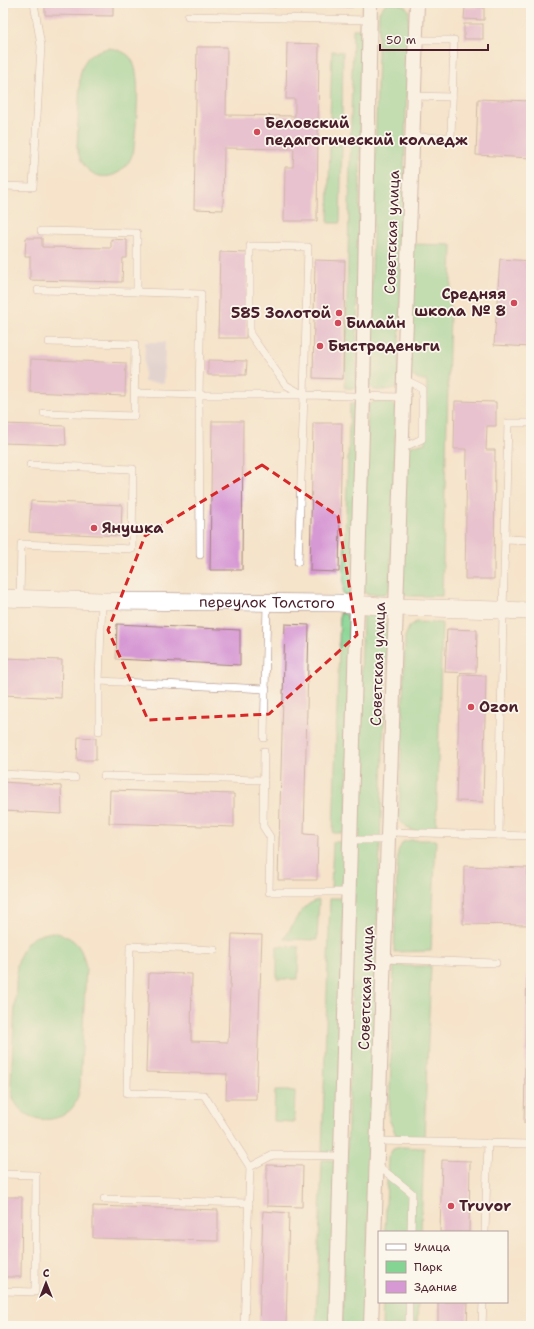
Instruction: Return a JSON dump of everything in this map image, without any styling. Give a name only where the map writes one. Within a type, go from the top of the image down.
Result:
[{"type":"street","name":"Советская улица","points":[[336,1326],[342,1156],[356,606],[364,396],[370,3]]},
{"type":"street","name":"Советская улица","points":[[371,1326],[376,1259],[377,1165],[417,3]]},
{"type":"street","name":"переулок Толстого","points":[[3,598],[102,601],[338,603],[356,606],[531,611]]},
{"type":"lane","points":[[3,186],[33,187],[41,46],[34,3]]},
{"type":"lane","points":[[188,16],[370,20]]},
{"type":"lane","points":[[412,137],[451,137],[454,40],[416,40]]},
{"type":"lane","points":[[414,96],[452,97]]},
{"type":"lane","points":[[41,231],[137,233],[137,292]]},
{"type":"lane","points":[[298,562],[304,394],[308,247],[250,246],[250,334],[286,385],[304,394]]},
{"type":"lane","points":[[38,290],[201,294],[199,395],[200,554]]},
{"type":"lane","points":[[44,413],[134,416],[135,344],[49,342]]},
{"type":"lane","points":[[402,448],[422,439],[422,388],[404,379]]},
{"type":"lane","points":[[135,393],[199,395],[304,394],[403,397]]},
{"type":"lane","points":[[499,835],[508,423],[531,423]]},
{"type":"lane","points":[[20,598],[21,544],[132,548],[134,469],[30,465]]},
{"type":"lane","points":[[505,539],[531,540]]},
{"type":"lane","points":[[99,731],[102,601]]},
{"type":"lane","points":[[264,738],[267,602]]},
{"type":"lane","points":[[99,682],[266,689]]},
{"type":"lane","points":[[264,751],[263,826],[270,837],[269,892],[349,892]]},
{"type":"lane","points":[[3,774],[75,778]]},
{"type":"lane","points":[[104,776],[264,780]]},
{"type":"lane","points":[[350,840],[388,836],[531,836]]},
{"type":"lane","points":[[215,950],[130,946],[127,1093],[204,1095],[250,1167],[244,1326]]},
{"type":"lane","points":[[384,960],[496,963]]},
{"type":"lane","points":[[378,1141],[531,1144]]},
{"type":"lane","points":[[485,1231],[488,1143]]},
{"type":"lane","points":[[250,1167],[273,1155],[342,1156]]},
{"type":"lane","points":[[377,1165],[412,1193],[411,1231]]},
{"type":"lane","points":[[3,1174],[36,1175],[35,1292],[3,1291]]},
{"type":"lane","points":[[104,1199],[249,1203]]},
{"type":"lane","points":[[409,1303],[409,1326]]},
{"type":"lane","points":[[482,1303],[482,1326]]},
{"type":"highlighted area","points":[[262,465],[338,516],[357,635],[269,714],[148,720],[108,630],[145,536]]},
{"type":"shaded area","points":[[145,342],[165,342],[164,383],[144,382]]},
{"type":"green space","points":[[386,3],[403,5],[409,10],[398,386],[383,390],[374,390],[369,385],[379,12]]},
{"type":"green space","points":[[353,29],[363,29],[356,388],[345,388]]},
{"type":"green space","points":[[109,48],[119,50],[127,54],[134,63],[138,100],[134,149],[129,161],[122,170],[114,175],[104,176],[95,175],[87,169],[81,160],[77,147],[80,76],[84,64],[89,56],[97,51]]},
{"type":"green space","points":[[332,51],[343,52],[342,119],[330,118]]},
{"type":"green space","points":[[330,145],[342,145],[340,223],[328,223]]},
{"type":"green space","points":[[412,244],[452,245],[442,596],[408,596],[402,592],[407,447],[425,443],[427,382],[409,375]]},
{"type":"green space","points":[[373,402],[390,402],[396,408],[390,589],[385,594],[366,594],[362,589],[368,407]]},
{"type":"green space","points":[[350,404],[360,404],[352,595],[343,594]]},
{"type":"green space","points":[[340,613],[346,614],[352,624],[346,833],[333,833]]},
{"type":"green space","points":[[363,614],[380,615],[384,619],[387,627],[365,1326],[342,1326]]},
{"type":"green space","points":[[416,622],[442,623],[436,832],[411,830],[399,819],[405,637],[409,627]]},
{"type":"green space","points":[[411,840],[436,840],[431,951],[394,952],[398,851],[403,842]]},
{"type":"green space","points":[[333,842],[346,842],[343,883],[337,888],[331,889]]},
{"type":"green space","points":[[330,898],[344,898],[338,1147],[330,1153],[322,1152]]},
{"type":"green space","points":[[319,900],[317,940],[284,939],[298,915],[308,905]]},
{"type":"green space","points":[[53,932],[67,937],[80,948],[86,968],[80,1087],[75,1104],[71,1110],[54,1119],[38,1119],[24,1113],[18,1107],[13,1098],[11,1084],[17,965],[22,951],[29,941],[38,936]]},
{"type":"green space","points":[[277,946],[299,947],[298,979],[277,979]]},
{"type":"green space","points":[[394,966],[431,966],[424,1138],[405,1138],[396,1135],[389,1119]]},
{"type":"green space","points":[[275,1091],[295,1091],[294,1122],[274,1121]]},
{"type":"green space","points":[[401,1147],[424,1148],[421,1231],[385,1231],[388,1157],[393,1149]]},
{"type":"green space","points":[[322,1160],[331,1160],[336,1163],[333,1326],[316,1326]]},
{"type":"green space","points":[[383,1303],[418,1303],[417,1326],[382,1326]]},
{"type":"building","points":[[45,3],[113,3],[113,16],[45,15]]},
{"type":"building","points":[[197,3],[276,3],[276,7]]},
{"type":"building","points":[[324,3],[353,3],[353,7],[323,6]]},
{"type":"building","points":[[465,7],[484,7],[484,20],[464,19]]},
{"type":"building","points":[[464,24],[483,24],[483,39],[464,39]]},
{"type":"building","name":"Беловский педагогический колледж","points":[[287,43],[319,44],[317,221],[284,221],[285,167],[293,167],[294,149],[224,148],[223,210],[194,209],[197,47],[227,47],[226,115],[295,116],[295,99],[286,99]]},
{"type":"building","points":[[478,99],[531,101],[531,158],[476,155]]},
{"type":"building","points":[[26,238],[42,238],[42,247],[111,248],[111,239],[127,240],[127,258],[123,258],[122,282],[30,280],[30,256],[25,256]]},
{"type":"building","points":[[220,252],[248,253],[246,338],[218,338]]},
{"type":"building","name":"Средняя школа № 8","points":[[500,259],[531,261],[531,347],[494,345]]},
{"type":"building","points":[[315,260],[345,261],[343,379],[313,378]]},
{"type":"building","points":[[31,359],[126,363],[125,396],[30,392]]},
{"type":"building","points":[[208,360],[247,361],[246,375],[208,375]]},
{"type":"building","points":[[455,401],[496,402],[496,426],[487,426],[486,450],[495,450],[494,579],[465,579],[467,449],[454,449]]},
{"type":"building","points":[[212,421],[243,421],[242,570],[210,570]]},
{"type":"building","points":[[313,423],[342,423],[339,572],[310,571]]},
{"type":"building","points":[[3,424],[65,426],[66,445],[3,443]]},
{"type":"building","points":[[31,501],[122,505],[121,536],[29,532]]},
{"type":"building","points":[[117,624],[240,630],[240,665],[116,659]]},
{"type":"building","points":[[285,624],[309,625],[304,834],[318,835],[317,880],[278,880]]},
{"type":"building","points":[[447,629],[477,630],[476,673],[445,672]]},
{"type":"building","points":[[3,658],[62,660],[61,698],[3,695]]},
{"type":"building","points":[[460,675],[486,676],[483,802],[456,801]]},
{"type":"building","points":[[78,737],[96,738],[96,760],[77,760]]},
{"type":"building","points":[[3,782],[61,786],[62,814],[3,811]]},
{"type":"building","points":[[110,790],[234,794],[234,827],[109,823]]},
{"type":"building","points":[[464,866],[528,868],[527,885],[531,885],[531,1123],[524,1123],[528,925],[463,924]]},
{"type":"building","points":[[232,934],[262,935],[256,1099],[226,1099],[227,1074],[146,1072],[149,973],[192,974],[191,1041],[228,1042]]},
{"type":"building","points":[[442,1160],[470,1161],[469,1231],[440,1231]]},
{"type":"building","points":[[267,1165],[303,1166],[302,1207],[267,1206]]},
{"type":"building","points":[[3,1197],[22,1197],[21,1277],[3,1277]]},
{"type":"building","points":[[93,1206],[218,1210],[218,1241],[93,1238]]},
{"type":"building","points":[[263,1211],[289,1213],[286,1326],[259,1326]]},
{"type":"building","points":[[438,1303],[468,1303],[467,1326],[438,1326]]},
{"type":"place","name":"Беловский педагогический колледж","points":[[257,132]]},
{"type":"place","name":"Средняя школа № 8","points":[[514,303]]},
{"type":"place","name":"585 Золотой","points":[[339,313]]},
{"type":"place","name":"Билайн","points":[[338,323]]},
{"type":"place","name":"Быстроденьги","points":[[320,346]]},
{"type":"place","name":"Янушка","points":[[94,528]]},
{"type":"place","name":"Ozon","points":[[471,707]]},
{"type":"place","name":"Truvor","points":[[451,1206]]}]
